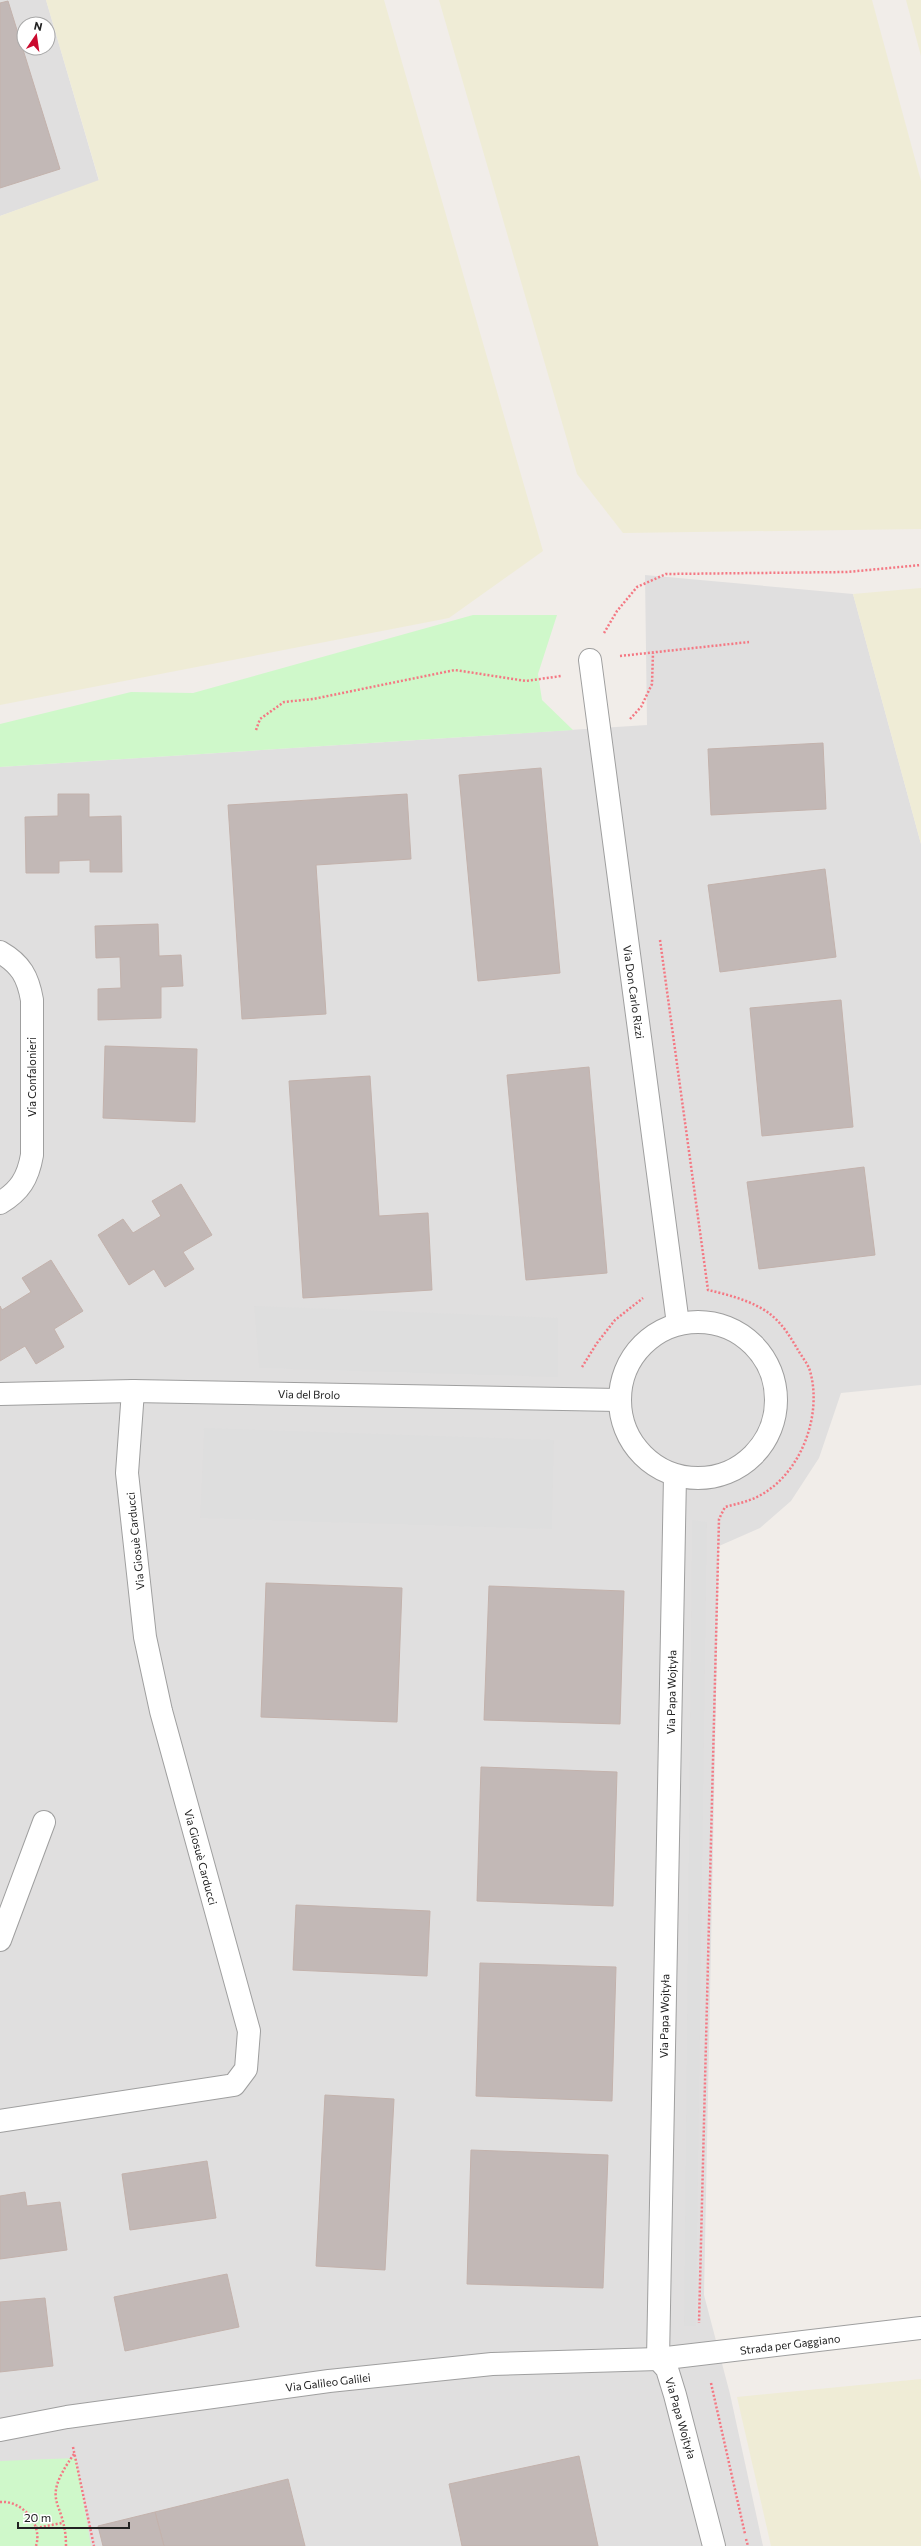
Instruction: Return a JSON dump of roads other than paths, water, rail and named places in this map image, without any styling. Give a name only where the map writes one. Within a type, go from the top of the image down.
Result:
[{"type":"street","name":"Via Don Carlo Rizzi","points":[[590,666],[678,1324]]},
{"type":"street","name":"Via Confalonieri","points":[[0,952],[21,967],[29,983],[32,1000],[32,1155],[29,1171],[22,1186],[0,1203]]},
{"type":"street","points":[[704,1321],[730,1328],[752,1343],[768,1364],[776,1389],[776,1415],[767,1439],[750,1460],[733,1470],[701,1479],[675,1476],[652,1465],[634,1447],[622,1425],[618,1400],[623,1375],[635,1352],[654,1334],[678,1324],[704,1321]]},
{"type":"street","name":"Via del Brolo","points":[[0,1394],[133,1391],[618,1400]]},
{"type":"street","name":"Via Giosuè Carducci","points":[[0,2121],[234,2085],[246,2069],[249,2031],[161,1711],[145,1637],[127,1473],[133,1391]]},
{"type":"street","name":"Via Papa Wojtyła","points":[[675,1476],[658,2359],[667,2369],[675,2395],[714,2546]]},
{"type":"street","points":[[0,1940],[44,1822]]},
{"type":"street","name":"Strada per Gaggiano","points":[[658,2359],[921,2328]]},
{"type":"street","name":"Via Galileo Galilei","points":[[0,2430],[67,2418],[329,2381],[469,2367],[658,2359]]}]
